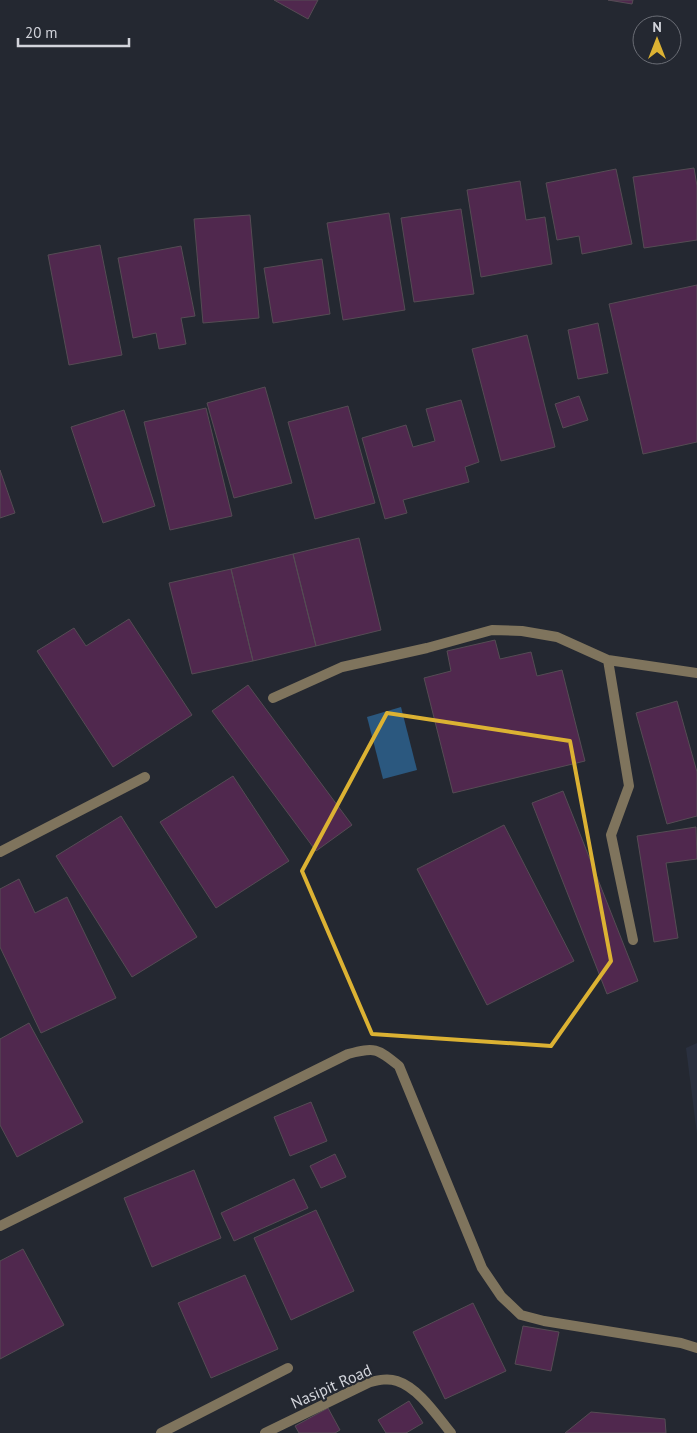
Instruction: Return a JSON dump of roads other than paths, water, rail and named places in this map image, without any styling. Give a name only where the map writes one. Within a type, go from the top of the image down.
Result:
[{"type":"street","points":[[273,698],[342,667],[426,648],[492,630],[522,631],[557,637],[608,660],[697,673]]},
{"type":"street","points":[[608,660],[629,786],[611,835],[633,940]]},
{"type":"street","points":[[0,852],[145,777]]},
{"type":"street","points":[[0,1226],[348,1054],[367,1049],[382,1052],[398,1066],[482,1268],[501,1296],[521,1315],[544,1321],[681,1343],[697,1348]]},
{"type":"street","points":[[161,1433],[288,1368]]},
{"type":"street","name":"Nasipit Road","points":[[265,1433],[370,1382],[384,1379],[397,1381],[413,1389],[451,1433]]},
{"type":"water","points":[[401,707],[417,770],[383,779],[367,717]]}]
